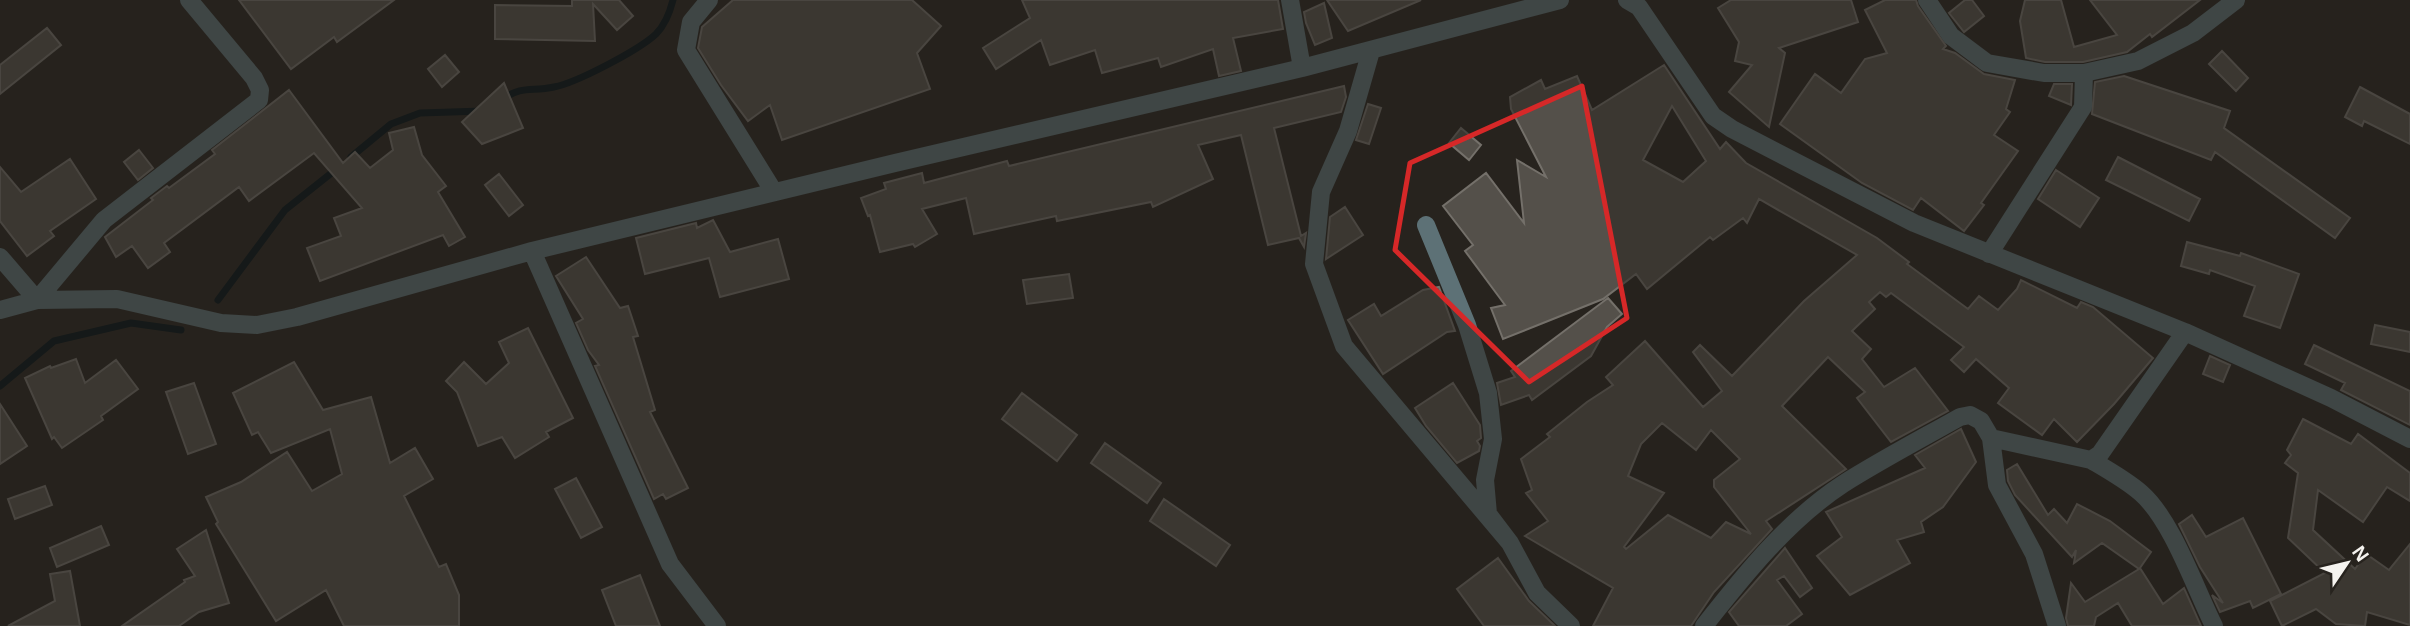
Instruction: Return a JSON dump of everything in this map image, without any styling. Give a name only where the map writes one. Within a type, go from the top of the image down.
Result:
[{"type":"street","points":[[37,300],[104,220],[259,100],[260,90],[254,78],[189,0]]},
{"type":"street","points":[[709,0],[691,22],[686,50],[774,192]]},
{"type":"street","points":[[1290,0],[1302,68]]},
{"type":"street","points":[[0,310],[37,300],[117,299],[221,323],[257,325],[297,317],[532,251],[1302,68],[1560,0]]},
{"type":"street","points":[[1627,0],[1639,7],[1713,116],[1722,123],[1914,223],[2185,332],[2331,398],[2410,439]]},
{"type":"street","points":[[1927,0],[1951,36],[1987,63],[2044,73],[2084,73],[2138,61],[2193,33],[2236,0]]},
{"type":"street","points":[[1371,51],[1348,131],[1321,192],[1314,264],[1344,346],[1510,543]]},
{"type":"street","points":[[1989,254],[2083,107],[2084,73]]},
{"type":"street","points":[[1426,225],[1467,325],[1488,393],[1493,439],[1485,480],[1488,514],[1510,543],[1537,593],[1571,626]]},
{"type":"street","points":[[532,251],[670,564],[717,626]]},
{"type":"street","points":[[0,257],[37,300]]},
{"type":"street","points":[[2091,460],[2100,454],[2185,332]]},
{"type":"street","points":[[1704,626],[1740,581],[1794,524],[1842,485],[1960,417],[1970,415],[1981,421],[1991,438],[1997,485],[2034,554],[2057,626]]},
{"type":"street","points":[[1991,438],[2091,460],[2118,475],[2143,495],[2166,524],[2214,626]]},
{"type":"highlighted area","points":[[1582,86],[1627,318],[1529,382],[1395,250],[1410,163]]},
{"type":"building","points":[[239,0],[394,0],[337,42],[334,37],[291,69]]},
{"type":"building","points":[[572,0],[619,0],[633,16],[617,30],[593,4],[595,41],[495,39],[495,5],[572,6]]},
{"type":"building","points":[[733,0],[912,0],[941,26],[917,53],[930,89],[782,140],[770,105],[748,121],[698,48],[702,27]]},
{"type":"building","points":[[1022,0],[1278,0],[1283,29],[1233,38],[1241,71],[1219,76],[1213,49],[1161,67],[1158,58],[1102,73],[1095,50],[1050,65],[1041,40],[996,69],[983,48],[1030,18]]},
{"type":"building","points":[[1327,0],[1421,0],[1348,31]]},
{"type":"building","points":[[1731,0],[1851,0],[1858,22],[1779,48],[1785,53],[1769,127],[1729,92],[1752,65],[1735,61],[1739,42],[1718,8]]},
{"type":"building","points":[[1885,0],[1916,0],[1946,46],[1943,49],[1955,53],[1984,74],[2015,80],[2006,109],[2010,112],[1994,135],[2018,151],[1964,231],[1921,198],[1913,210],[1862,183],[1780,124],[1815,74],[1841,93],[1865,59],[1887,53],[1865,10]]},
{"type":"building","points":[[1965,0],[1972,0],[1984,16],[1964,32],[1949,13]]},
{"type":"building","points":[[2025,0],[2061,0],[2074,47],[2117,35],[2090,0],[2200,0],[2152,37],[2150,34],[2127,52],[2083,62],[2045,62],[2026,58],[2020,21]]},
{"type":"building","points":[[1324,3],[1332,38],[1315,45],[1304,12]]},
{"type":"building","points":[[47,28],[61,45],[0,94],[0,65]]},
{"type":"building","points":[[2222,51],[2248,78],[2236,91],[2209,64]]},
{"type":"building","points":[[445,55],[459,72],[442,87],[428,69]]},
{"type":"building","points":[[1664,65],[1720,149],[1726,142],[1746,163],[1877,238],[1968,309],[1979,296],[1998,310],[2017,289],[2021,280],[2077,308],[2081,302],[2093,307],[2153,358],[2077,442],[2054,419],[2042,435],[1998,403],[2009,388],[1976,359],[1964,372],[1951,360],[1964,347],[1891,293],[1886,297],[1880,292],[1869,302],[1875,309],[1852,331],[1871,349],[1862,359],[1884,387],[1915,368],[1948,411],[1891,442],[1857,398],[1865,392],[1828,357],[1782,406],[1846,469],[1766,521],[1772,529],[1714,592],[1691,626],[1593,626],[1613,588],[1525,536],[1548,521],[1526,493],[1532,490],[1521,459],[1550,437],[1547,434],[1613,385],[1606,377],[1645,341],[1703,407],[1722,391],[1693,352],[1700,345],[1732,376],[1804,301],[1857,255],[1759,199],[1747,223],[1743,218],[1713,240],[1710,237],[1647,289],[1636,274],[1603,299],[1503,339],[1491,308],[1505,305],[1465,251],[1473,245],[1443,206],[1486,173],[1524,223],[1517,160],[1546,177],[1511,109],[1510,97],[1541,80],[1545,89],[1577,76],[1592,110]],"holes":[[[1672,106],[1706,161],[1683,182],[1643,160]],[[1662,423],[1696,450],[1711,430],[1740,459],[1714,480],[1714,487],[1751,534],[1726,522],[1711,538],[1668,515],[1626,549],[1624,547],[1664,493],[1628,476],[1641,444]]]},
{"type":"building","points":[[2124,76],[2230,111],[2224,128],[2350,218],[2335,238],[2215,152],[2211,160],[2092,114],[2095,82]]},
{"type":"building","points":[[504,83],[523,128],[482,144],[462,122]]},
{"type":"building","points":[[2054,84],[2072,84],[2071,105],[2049,96]]},
{"type":"building","points":[[1344,86],[1346,97],[1341,112],[1274,128],[1301,236],[1306,233],[1304,247],[1299,238],[1268,245],[1241,135],[1198,145],[1213,179],[1153,207],[1151,202],[1057,221],[1056,216],[974,234],[966,198],[922,209],[937,234],[915,247],[913,244],[880,252],[870,215],[868,216],[861,198],[886,189],[884,183],[922,173],[924,183],[1007,161],[1009,166]]},
{"type":"building","points":[[2360,87],[2410,114],[2410,144],[2364,121],[2362,126],[2345,117]]},
{"type":"building","points":[[289,90],[343,163],[355,152],[370,168],[393,150],[389,133],[414,127],[422,155],[446,186],[438,192],[465,237],[449,246],[443,235],[320,281],[307,248],[341,236],[334,218],[362,208],[314,153],[249,201],[239,187],[164,243],[170,252],[148,268],[132,246],[116,257],[105,237],[153,200],[151,198],[215,154],[212,150]]},
{"type":"building","points":[[1368,104],[1381,108],[1369,144],[1356,140]]},
{"type":"building","points":[[1461,128],[1481,145],[1469,160],[1449,143]]},
{"type":"building","points":[[139,150],[153,168],[138,180],[124,162]]},
{"type":"building","points":[[2118,157],[2200,199],[2189,221],[2106,180]]},
{"type":"building","points":[[70,159],[96,199],[50,231],[54,236],[27,256],[0,221],[0,167],[21,192]]},
{"type":"building","points":[[2056,170],[2099,198],[2080,227],[2038,199]]},
{"type":"building","points":[[499,174],[523,205],[509,216],[485,185]]},
{"type":"building","points":[[1345,207],[1363,235],[1326,259],[1330,217]]},
{"type":"building","points":[[713,220],[730,252],[778,239],[789,279],[720,297],[709,258],[645,274],[636,238],[696,223],[697,228]]},
{"type":"building","points":[[2187,242],[2240,256],[2241,253],[2299,274],[2280,328],[2244,316],[2255,286],[2210,270],[2209,274],[2181,266]]},
{"type":"building","points":[[586,257],[620,308],[628,306],[638,336],[633,337],[655,410],[650,412],[688,488],[666,499],[663,494],[654,499],[595,366],[599,365],[588,350],[576,323],[583,319],[556,276]]},
{"type":"building","points":[[1069,274],[1073,298],[1027,304],[1023,280]]},
{"type":"building","points":[[1439,287],[1455,331],[1447,332],[1383,374],[1348,320],[1374,304],[1381,316],[1423,290]]},
{"type":"building","points":[[1608,298],[1622,314],[1607,327],[1591,356],[1532,400],[1529,395],[1501,405],[1497,383],[1515,377],[1511,371]]},
{"type":"building","points":[[2375,325],[2410,332],[2410,352],[2371,344]]},
{"type":"building","points":[[528,328],[573,418],[546,432],[549,437],[515,458],[502,437],[478,446],[457,392],[446,381],[464,362],[486,384],[509,363],[499,342]]},
{"type":"building","points":[[2314,345],[2410,391],[2410,425],[2341,390],[2345,383],[2305,364]]},
{"type":"building","points":[[2210,356],[2230,365],[2223,382],[2203,374]]},
{"type":"building","points":[[76,359],[85,383],[116,360],[138,389],[101,416],[103,420],[62,448],[54,437],[52,439],[25,378],[50,366],[51,368]]},
{"type":"building","points":[[294,362],[323,410],[371,397],[390,463],[415,448],[433,479],[404,496],[439,567],[446,564],[459,595],[459,626],[344,626],[326,590],[276,621],[216,524],[218,522],[206,497],[241,482],[287,452],[312,491],[342,474],[330,429],[271,453],[258,432],[252,435],[233,393]]},
{"type":"building","points":[[194,383],[216,444],[188,454],[166,392]]},
{"type":"building","points":[[1453,383],[1480,425],[1481,438],[1477,441],[1479,451],[1457,463],[1426,426],[1415,408]]},
{"type":"building","points":[[1022,393],[1077,435],[1057,461],[1002,419]]},
{"type":"building","points":[[0,404],[27,446],[0,464]]},
{"type":"building","points":[[2303,419],[2351,444],[2358,434],[2410,473],[2410,501],[2387,487],[2363,522],[2318,490],[2313,530],[2355,569],[2366,554],[2389,570],[2410,544],[2410,625],[2367,612],[2365,626],[2336,624],[2316,609],[2282,626],[2270,601],[2325,573],[2288,538],[2298,473],[2285,463],[2291,455],[2287,450]]},
{"type":"building","points":[[1961,429],[1976,462],[1943,507],[1921,522],[1924,532],[1897,540],[1910,563],[1850,595],[1817,556],[1842,537],[1826,512],[1925,468],[1915,455]]},
{"type":"building","points":[[1105,443],[1161,483],[1147,503],[1091,463]]},
{"type":"building","points":[[2017,464],[2048,515],[2054,509],[2067,523],[2077,504],[2110,521],[2151,552],[2140,568],[2163,604],[2184,588],[2201,626],[2132,626],[2118,603],[2096,617],[2094,626],[2068,626],[2066,618],[2071,583],[2085,602],[2139,569],[2102,543],[2074,563],[2076,550],[2072,557],[2015,495],[2008,481],[2007,470]]},
{"type":"building","points":[[576,478],[602,527],[581,538],[555,489]]},
{"type":"building","points":[[45,486],[52,505],[15,519],[8,499]]},
{"type":"building","points":[[1164,499],[1230,545],[1216,566],[1150,521]]},
{"type":"building","points":[[2192,515],[2206,537],[2243,518],[2281,594],[2253,608],[2250,601],[2220,612],[2212,595],[2223,603],[2200,567],[2179,524]]},
{"type":"building","points":[[101,526],[109,545],[57,567],[50,548]]},
{"type":"building","points":[[206,530],[229,603],[199,612],[179,626],[122,626],[185,582],[184,580],[195,576],[177,549]]},
{"type":"building","points":[[1785,548],[1812,588],[1800,597],[1784,576],[1777,580],[1802,614],[1786,626],[1739,626],[1729,612]]},
{"type":"building","points":[[1498,558],[1529,601],[1555,626],[1484,626],[1457,589]]},
{"type":"building","points":[[70,571],[80,626],[8,626],[55,601],[50,574]]},
{"type":"building","points":[[640,575],[660,626],[616,626],[602,590]]},
{"type":"waterway","points":[[502,99],[522,90],[564,84],[622,57],[656,34],[667,18],[673,0]]},
{"type":"waterway","points":[[351,157],[391,124],[420,113],[483,111]]},
{"type":"waterway","points":[[218,300],[285,210],[339,167]]},
{"type":"waterway","points":[[0,386],[54,341],[131,323],[181,330]]}]
